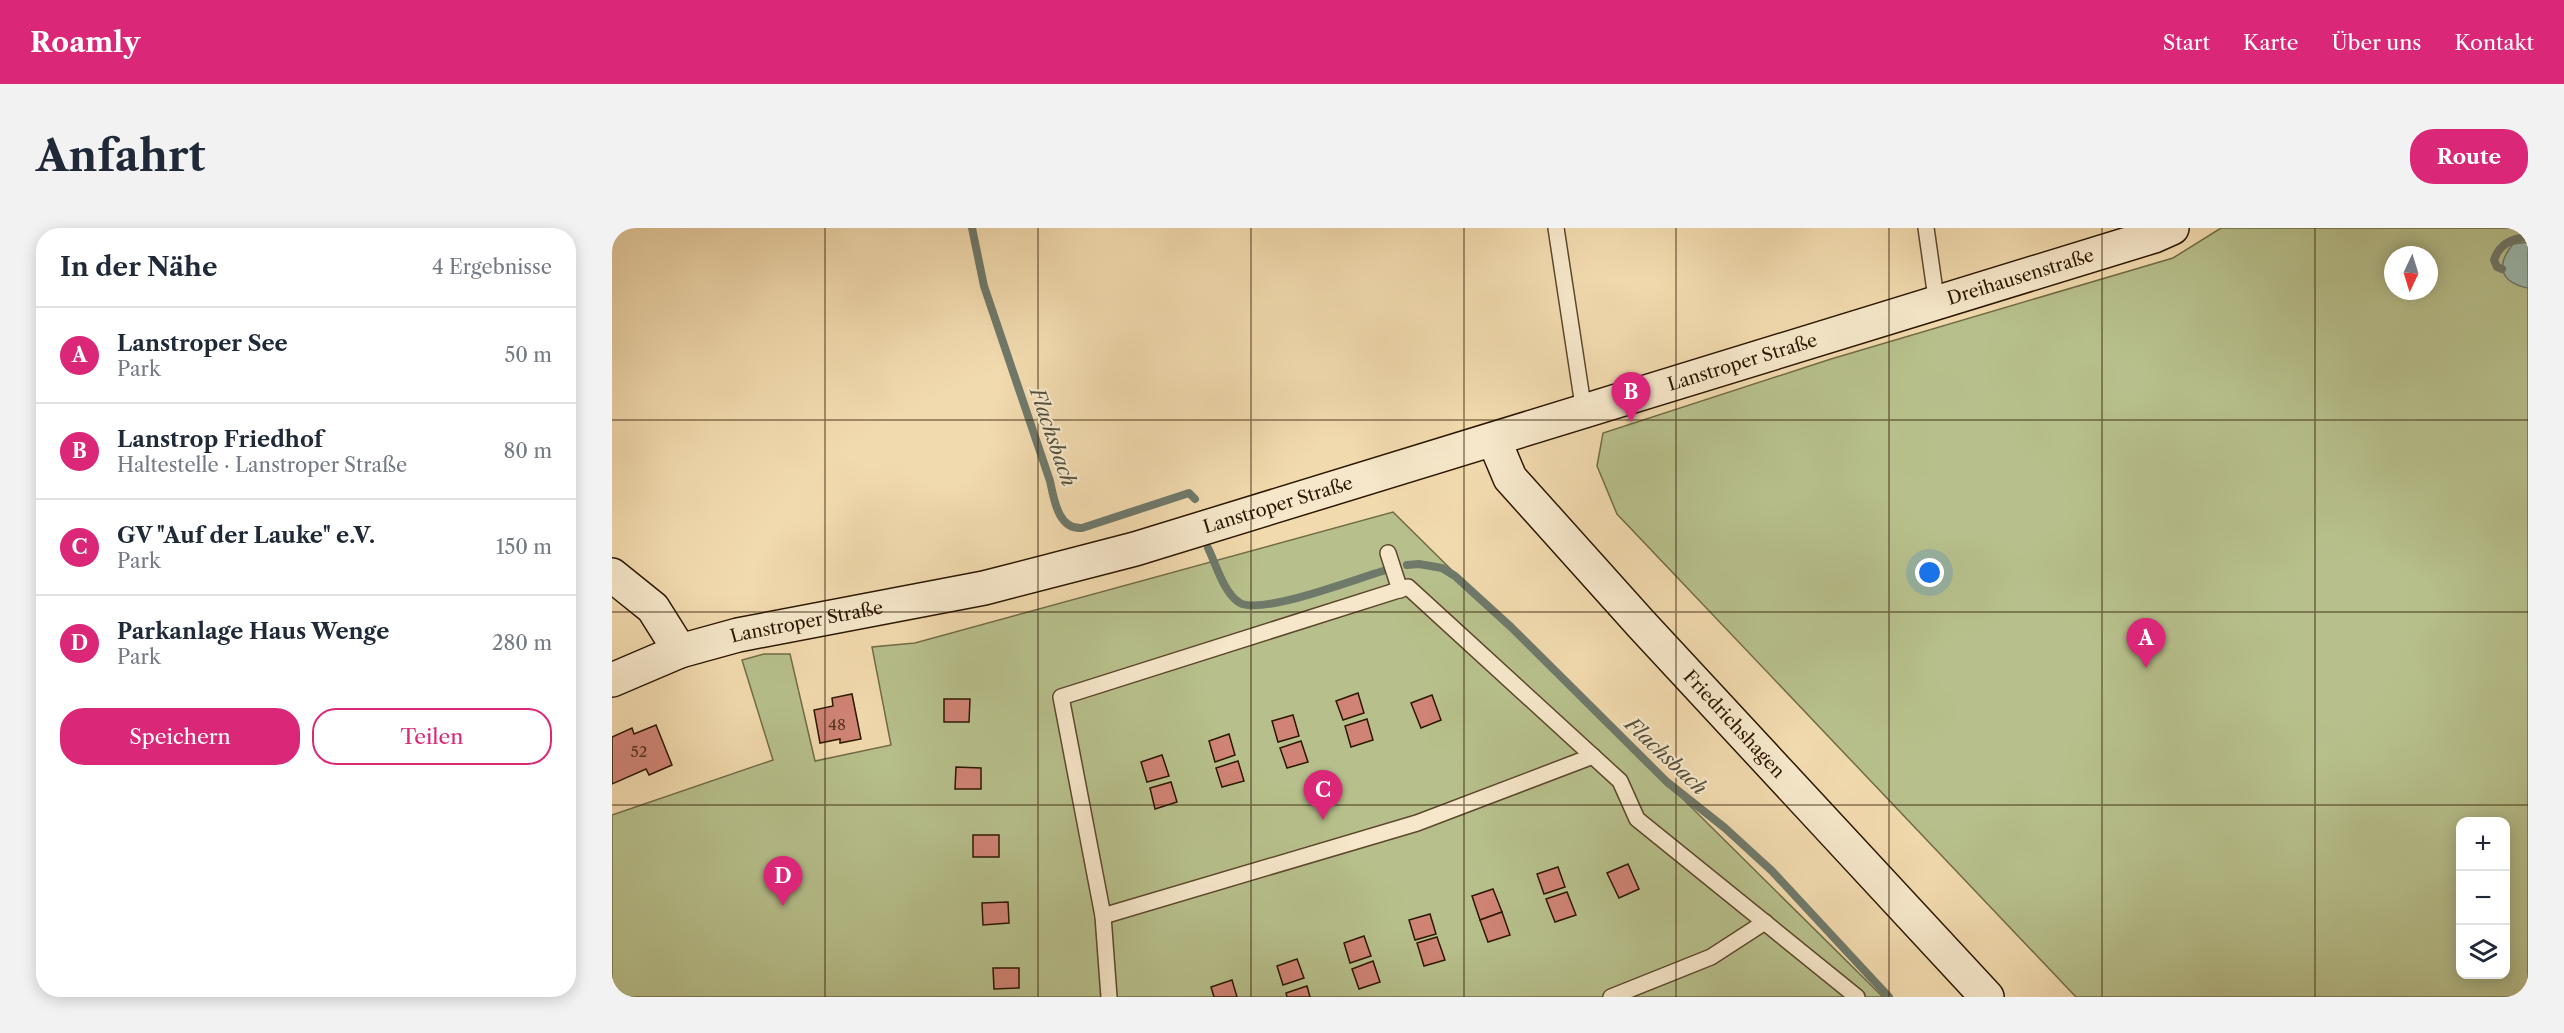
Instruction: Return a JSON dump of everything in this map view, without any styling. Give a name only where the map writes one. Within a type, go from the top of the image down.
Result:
[{"type":"main road","name":"Dreihausenstraße","points":[[1937,304],[2142,240],[2172,228]]},
{"type":"main road","name":"Lanstroper Straße","points":[[612,680],[680,651],[778,627],[984,588],[1124,552],[1937,304]]},
{"type":"main road","name":"Friedrichshagen","points":[[1494,440],[1510,478],[1650,633],[1987,997]]},
{"type":"main road","points":[[612,575],[653,608],[680,651]]},
{"type":"lane","points":[[1556,228],[1584,412]]},
{"type":"lane","points":[[1926,228],[1937,304]]},
{"type":"lane","points":[[1388,553],[1400,590]]},
{"type":"lane","points":[[1109,997],[1103,916],[1061,697],[1408,587],[1620,781],[1637,819],[1857,997]]},
{"type":"lane","points":[[1103,916],[1417,823],[1593,756]]},
{"type":"lane","points":[[1611,997],[1711,957],[1765,922]]},
{"type":"green space","points":[[2221,228],[2528,228],[2528,997],[2076,997],[1617,514],[1597,466],[1603,433],[1831,359],[2173,258]]},
{"type":"green space","points":[[1393,512],[1883,997],[612,997],[612,815],[773,760],[742,660],[764,654],[790,654],[815,761],[891,745],[872,647],[915,643]]},
{"type":"water","points":[[2528,242],[2528,288],[2511,282],[2503,272],[2503,266],[2504,259],[2513,244]]},
{"type":"building","points":[[1358,693],[1364,713],[1343,720],[1336,701]]},
{"type":"building","points":[[852,694],[861,739],[840,743],[840,739],[820,743],[814,710],[833,706],[832,698]]},
{"type":"building","points":[[1432,695],[1441,720],[1421,728],[1411,703]]},
{"type":"building","points":[[944,699],[970,699],[969,722],[944,722]]},
{"type":"building","points":[[1293,715],[1299,736],[1278,742],[1272,721]]},
{"type":"building","points":[[1367,719],[1373,740],[1351,747],[1345,726]]},
{"type":"building","points":[[656,725],[672,765],[649,775],[646,769],[612,784],[612,737],[632,728],[634,734]]},
{"type":"building","points":[[1229,734],[1235,755],[1215,762],[1209,741]]},
{"type":"building","points":[[1301,741],[1308,762],[1287,768],[1280,748]]},
{"type":"building","points":[[1162,755],[1169,776],[1147,782],[1141,762]]},
{"type":"building","points":[[1238,761],[1244,781],[1222,787],[1216,768]]},
{"type":"building","points":[[956,767],[981,768],[981,789],[955,789]]},
{"type":"building","points":[[1171,782],[1177,802],[1155,809],[1150,788]]},
{"type":"building","points":[[973,835],[999,835],[999,857],[973,857]]},
{"type":"building","points":[[1628,864],[1639,889],[1619,898],[1607,873]]},
{"type":"building","points":[[1558,867],[1565,887],[1544,894],[1537,874]]},
{"type":"building","points":[[1493,889],[1502,912],[1480,920],[1472,896]]},
{"type":"building","points":[[1567,892],[1576,915],[1555,922],[1546,899]]},
{"type":"building","points":[[1008,902],[1009,923],[983,925],[982,903]]},
{"type":"building","points":[[1502,912],[1510,935],[1488,942],[1480,920]]},
{"type":"building","points":[[1430,914],[1436,934],[1415,940],[1409,920]]},
{"type":"building","points":[[1364,936],[1371,956],[1350,963],[1344,943]]},
{"type":"building","points":[[1437,937],[1445,960],[1424,966],[1417,943]]},
{"type":"building","points":[[1297,959],[1304,978],[1283,985],[1277,966]]},
{"type":"building","points":[[1373,961],[1380,982],[1359,989],[1352,969]]},
{"type":"building","points":[[993,968],[1019,968],[1019,988],[994,989]]},
{"type":"building","points":[[1232,980],[1237,997],[1214,997],[1211,987]]},
{"type":"building","points":[[1307,986],[1310,997],[1287,997],[1286,993]]},
{"type":"waterway","name":"Flachsbach","points":[[972,228],[984,286],[1062,519],[1067,524],[1082,528],[1189,493],[1195,499]]},
{"type":"waterway","points":[[2502,269],[2497,267],[2494,260],[2499,250],[2512,241],[2528,237]]},
{"type":"waterway","name":"Flachsbach","points":[[1208,548],[1229,593],[1240,603],[1252,605],[1288,600],[1383,571]]},
{"type":"waterway","name":"Flachsbach","points":[[1407,565],[1419,564],[1442,568],[1455,576],[1511,627],[1667,782],[1725,828],[1772,871],[1889,997]]},
{"type":"place","name":"Lanstrop Friedhof","points":[[1631,422]]},
{"type":"place","name":"Lanstroper See","points":[[2146,668]]},
{"type":"place","name":"GV \"Auf der Lauke\" e.V.","points":[[1323,820]]},
{"type":"place","name":"Parkanlage Haus Wenge","points":[[783,906]]}]
